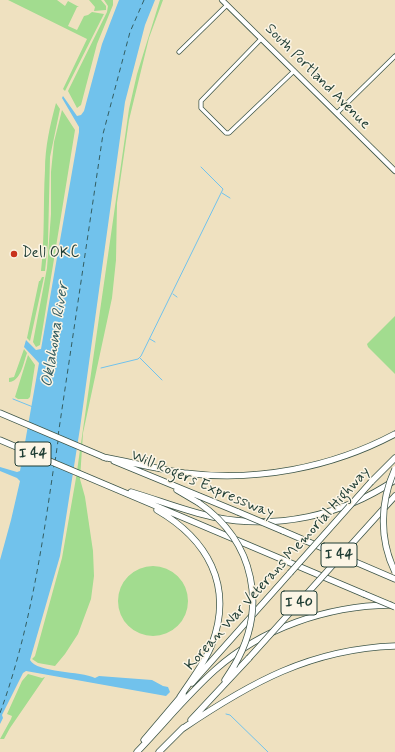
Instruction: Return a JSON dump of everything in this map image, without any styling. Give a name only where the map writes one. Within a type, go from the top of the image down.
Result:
[{"type":"highway","name":"Will Rogers Expressway","points":[[0,413],[395,579]]},
{"type":"highway","points":[[103,457],[184,473],[254,475],[297,469],[328,462],[366,448],[395,434]]},
{"type":"highway","name":"I 44","points":[[0,440],[395,606]]},
{"type":"highway","name":"Korean War Veterans Memorial Highway","points":[[180,697],[395,458]]},
{"type":"highway","points":[[395,469],[386,496],[383,516],[386,545],[395,572]]},
{"type":"highway","points":[[108,486],[213,517],[239,521],[274,522],[310,517],[341,508],[359,501],[395,480]]},
{"type":"highway","points":[[167,483],[199,503],[216,516],[232,535],[240,549],[249,571],[253,591],[251,622],[246,643],[234,666],[214,696]]},
{"type":"highway","name":"I 40","points":[[159,752],[214,696],[395,496]]},
{"type":"highway","points":[[139,499],[175,520],[190,533],[209,561],[217,585],[219,610],[215,636],[207,654],[180,697]]},
{"type":"highway","points":[[138,752],[203,681],[223,663],[250,644],[281,628],[326,613],[360,607],[395,606]]},
{"type":"highway","points":[[182,729],[238,692],[283,670],[340,653],[395,646]]},
{"type":"highway","name":"I 40","points":[[134,752],[180,697]]},
{"type":"main road","name":"South Portland Avenue","points":[[222,0],[395,171]]},
{"type":"street","points":[[179,52],[227,5]]},
{"type":"street","points":[[261,39],[203,98],[201,108],[226,133],[229,133],[294,71]]},
{"type":"street","points":[[337,113],[395,56]]},
{"type":"green space","points":[[8,0],[57,0],[65,6],[68,1],[79,7],[77,7],[68,26],[77,30],[84,16],[92,12],[104,14],[65,91],[63,89],[87,39]]},
{"type":"green space","points":[[89,0],[101,0],[106,6],[106,10],[94,11],[95,7]]},
{"type":"green space","points":[[104,0],[113,0],[113,5],[97,44],[81,105],[77,108],[68,91],[107,12],[108,6]]},
{"type":"green space","points":[[160,0],[163,0],[149,38],[129,120],[117,203],[116,260],[112,298],[83,433],[80,479],[85,497],[93,551],[94,576],[91,599],[78,634],[55,666],[38,663],[32,659],[35,656],[62,558],[76,478],[129,109],[137,74]]},
{"type":"green space","points":[[56,103],[60,109],[50,157],[48,243],[45,271],[41,271],[46,153]]},
{"type":"green space","points":[[62,110],[75,130],[40,345],[36,347],[33,342],[47,268],[51,214],[51,172],[54,142]]},
{"type":"green space","points":[[42,277],[44,277],[30,341],[27,338],[39,281]]},
{"type":"green space","points":[[395,316],[395,374],[368,347],[367,344]]},
{"type":"green space","points":[[24,349],[27,353],[21,371],[16,379],[9,382],[9,378],[14,377]]},
{"type":"green space","points":[[28,355],[35,365],[30,397],[28,399],[18,399],[15,397]]},
{"type":"green space","points":[[153,566],[166,569],[178,576],[185,588],[188,601],[185,614],[178,626],[166,633],[153,636],[140,633],[128,626],[121,614],[118,601],[121,588],[128,576],[140,569]]},
{"type":"green space","points":[[28,674],[42,678],[45,677],[4,739],[0,739],[12,716],[7,714],[22,681]]},
{"type":"water","name":"Oklahoma River","points":[[119,0],[155,0],[145,25],[125,102],[80,428],[60,556],[30,660],[34,664],[50,670],[80,674],[95,678],[99,676],[152,680],[168,687],[170,692],[166,696],[26,671],[23,673],[2,715],[3,718],[0,724],[0,560],[20,481],[17,478],[0,471],[0,467],[17,472],[20,471],[39,363],[24,347],[26,340],[36,350],[41,349],[79,132],[79,127],[62,98],[63,96],[77,116],[81,115],[84,111],[102,44]]},
{"type":"waterway","points":[[101,368],[138,359],[141,356],[223,189],[201,167]]},
{"type":"waterway","points":[[222,193],[230,198]]},
{"type":"waterway","points":[[173,294],[177,297]]},
{"type":"waterway","points":[[150,339],[155,342]]},
{"type":"waterway","points":[[140,358],[162,380]]},
{"type":"waterway","points":[[13,399],[33,407]]},
{"type":"waterway","points":[[226,714],[230,715],[268,752]]},
{"type":"ferry route","points":[[58,436],[103,134],[130,32],[144,0]]},
{"type":"ferry route","points":[[55,462],[58,441]]},
{"type":"ferry route","points":[[0,713],[27,622],[45,528],[54,465]]},
{"type":"place","name":"Dell OKC","points":[[14,254]]}]
